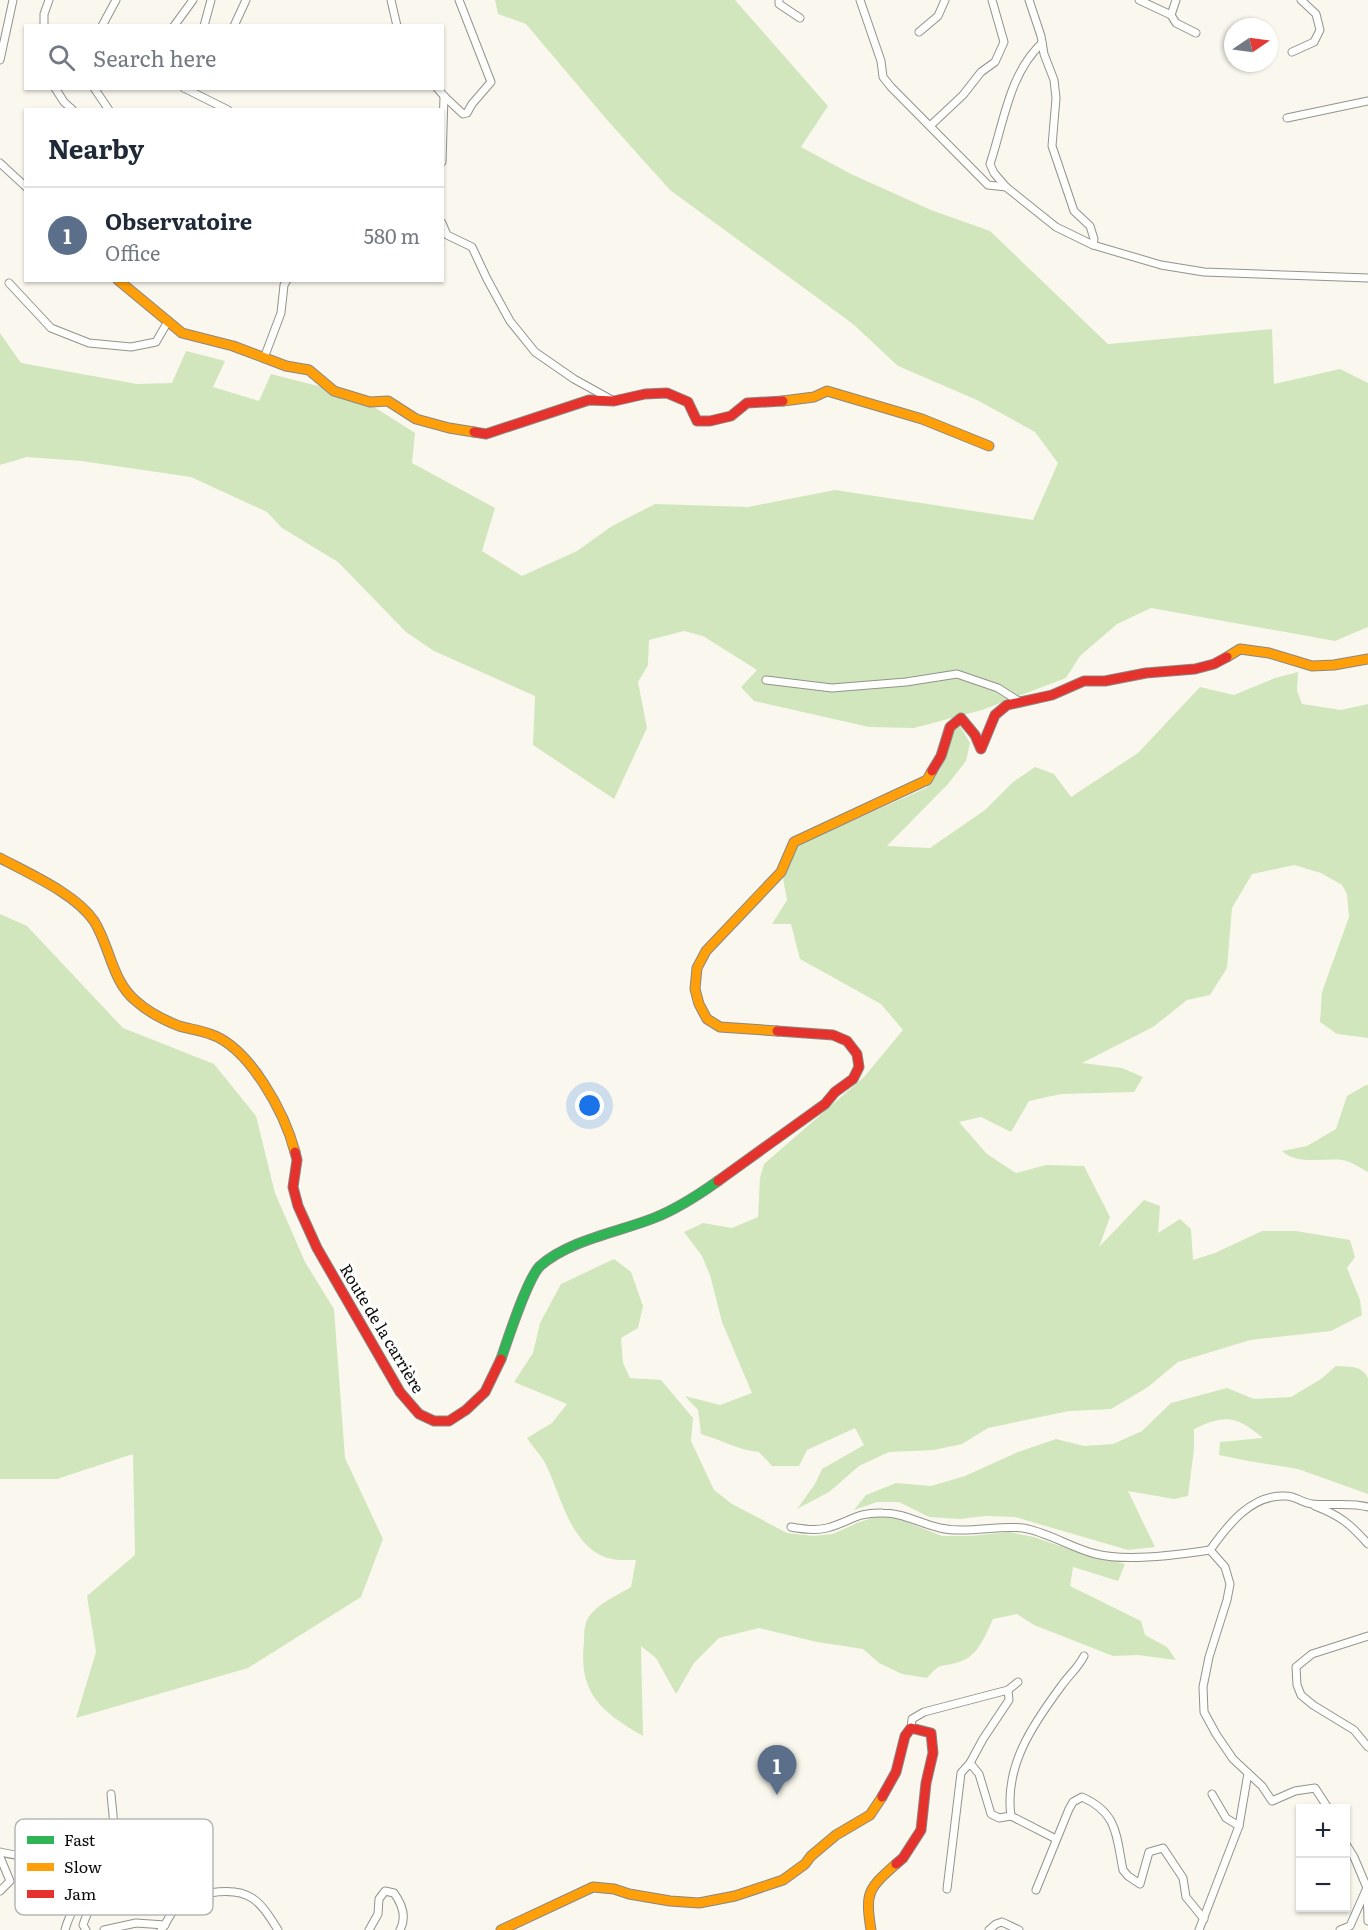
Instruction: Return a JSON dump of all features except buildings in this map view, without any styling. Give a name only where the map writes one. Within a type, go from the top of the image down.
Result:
[{"type":"street","points":[[0,60],[13,0]]},
{"type":"street","points":[[44,24],[44,14],[49,0]]},
{"type":"street","points":[[103,24],[116,0]]},
{"type":"street","points":[[175,24],[193,0]]},
{"type":"street","points":[[205,24],[211,0]]},
{"type":"street","points":[[235,24],[246,0]]},
{"type":"street","points":[[391,0],[397,24]]},
{"type":"street","points":[[439,90],[463,114],[467,113],[491,82],[459,0]]},
{"type":"street","points":[[779,0],[779,4],[786,10],[800,18]]},
{"type":"street","points":[[860,0],[881,62],[883,77],[988,185],[1006,187]]},
{"type":"street","points":[[919,32],[938,16],[945,0]]},
{"type":"street","points":[[930,126],[945,114],[981,72],[995,62],[1004,42],[992,0]]},
{"type":"street","points":[[1029,0],[1054,80],[1052,146],[1074,211],[1090,226],[1094,239],[1093,245]]},
{"type":"street","points":[[1139,0],[1172,15],[1176,23],[1196,33]]},
{"type":"street","points":[[1172,15],[1176,0]]},
{"type":"street","points":[[1292,52],[1314,42],[1320,30],[1316,14],[1301,0]]},
{"type":"street","points":[[1042,43],[1030,54],[1019,72],[990,164],[994,173],[1006,187],[1056,227],[1093,245],[1161,265],[1204,272],[1368,279]]},
{"type":"street","points":[[56,90],[63,106]]},
{"type":"street","points":[[95,90],[108,108]]},
{"type":"street","points":[[188,90],[224,108]]},
{"type":"street","points":[[444,96],[444,108]]},
{"type":"street","points":[[1287,118],[1368,101]]},
{"type":"street","points":[[0,163],[24,185]]},
{"type":"street","points":[[444,228],[447,235],[472,247],[486,279],[510,321],[535,352],[574,379],[614,401]]},
{"type":"street","points":[[120,282],[167,323],[182,333],[233,346],[286,366],[309,370],[334,391],[370,402],[388,400],[416,419],[449,428],[486,434],[589,400],[614,401],[667,393],[688,402],[697,421],[710,421],[731,417],[747,403],[814,397],[827,391],[922,419],[989,446]]},
{"type":"street","points":[[264,358],[281,314],[285,282]]},
{"type":"street","points":[[9,283],[51,328],[89,343],[144,346],[156,342],[167,323]]},
{"type":"street","points":[[766,680],[832,688],[906,682],[957,674],[998,688],[1020,702],[1052,695],[1083,681],[1105,681],[1146,673],[1195,669],[1214,664],[1240,649],[1269,653],[1312,666],[1334,665],[1368,658]]},
{"type":"street","name":"Route de la carrière","points":[[0,858],[49,884],[73,900],[93,920],[119,979],[134,1000],[154,1014],[180,1026],[212,1034],[232,1046],[266,1085],[291,1137],[297,1160],[293,1187],[298,1206],[317,1248],[400,1392],[419,1414],[434,1421],[449,1421],[466,1410],[485,1392],[500,1361],[527,1289],[539,1267],[564,1251],[654,1218],[685,1204],[770,1145],[825,1104],[835,1092],[853,1079],[859,1067],[856,1054],[847,1041],[833,1035],[720,1027],[707,1019],[699,1004],[695,989],[697,968],[706,951],[781,872],[794,843],[927,780],[941,756],[950,727],[961,718],[975,735],[981,749],[995,715],[1007,705],[1020,702]]},
{"type":"street","points":[[1210,1551],[1223,1532],[1247,1508],[1269,1496],[1288,1496],[1337,1515],[1351,1524],[1368,1544]]},
{"type":"street","points":[[1309,1504],[1358,1504],[1368,1508]]},
{"type":"street","points":[[791,1527],[809,1530],[827,1528],[854,1516],[885,1512],[941,1529],[1007,1527],[1026,1529],[1097,1555],[1147,1557],[1210,1551]]},
{"type":"street","points":[[1210,1551],[1225,1567],[1230,1584],[1209,1657],[1203,1688],[1204,1712],[1233,1759],[1262,1786],[1272,1801],[1295,1791],[1315,1788],[1325,1804]]},
{"type":"street","points":[[1368,1636],[1312,1654],[1296,1667],[1297,1685],[1301,1695],[1354,1730],[1368,1747]]},
{"type":"street","points":[[1011,1816],[1009,1790],[1017,1759],[1034,1724],[1070,1674],[1079,1666],[1084,1656]]},
{"type":"street","points":[[501,1930],[593,1887],[614,1888],[629,1894],[670,1901],[699,1903],[735,1896],[783,1880],[805,1864],[836,1835],[870,1815],[896,1772],[905,1736],[912,1728],[912,1719],[924,1712],[1008,1690],[1018,1682]]},
{"type":"street","points":[[947,1889],[961,1773],[970,1763],[1009,1700],[1008,1690]]},
{"type":"street","points":[[871,1930],[867,1906],[873,1884],[903,1858],[921,1830],[926,1783],[933,1753],[931,1733],[912,1728]]},
{"type":"street","points":[[970,1763],[979,1774],[991,1814],[999,1818],[1011,1816],[1056,1839]]},
{"type":"street","points":[[1199,1930],[1239,1826],[1248,1773]]},
{"type":"street","points":[[111,1794],[112,1819]]},
{"type":"street","points":[[1212,1794],[1226,1818],[1239,1826]]},
{"type":"street","points":[[1036,1890],[1073,1802],[1082,1797],[1098,1804],[1111,1820],[1123,1870],[1128,1876],[1140,1884],[1149,1852],[1163,1848],[1183,1878],[1186,1897],[1204,1919]]},
{"type":"street","points":[[1350,1850],[1367,1888],[1368,1921]]},
{"type":"street","points":[[0,1852],[15,1853]]},
{"type":"street","points":[[0,1857],[10,1881],[0,1891]]},
{"type":"street","points":[[1340,1930],[1350,1926],[1367,1888]]},
{"type":"street","points":[[213,1894],[237,1891],[252,1898],[270,1916],[278,1930]]},
{"type":"street","points":[[369,1930],[378,1914],[378,1899],[385,1891],[394,1893],[400,1901],[404,1914],[403,1926],[400,1930]]},
{"type":"street","points":[[65,1930],[70,1915]]},
{"type":"street","points":[[86,1930],[83,1925],[87,1915]]},
{"type":"street","points":[[104,1930],[136,1923],[163,1928],[171,1915]]},
{"type":"street","points":[[990,1930],[1002,1922],[1019,1930]]},
{"type":"green space","points":[[495,0],[735,0],[828,106],[801,147],[851,174],[931,210],[990,231],[1108,344],[1272,329],[1274,384],[1340,369],[1368,383],[1368,627],[1335,641],[1151,608],[1117,624],[1080,656],[1066,678],[982,710],[914,728],[869,727],[754,701],[741,687],[757,670],[703,636],[684,631],[649,640],[648,665],[638,682],[647,728],[614,799],[533,745],[535,696],[434,651],[406,632],[338,562],[282,528],[267,512],[191,477],[81,461],[27,457],[0,465],[0,333],[21,363],[137,384],[172,383],[186,351],[225,361],[213,387],[259,401],[271,374],[357,396],[415,433],[412,463],[495,508],[482,551],[522,576],[577,551],[612,526],[655,504],[748,507],[835,490],[1033,520],[1058,463],[1035,432],[977,400],[898,366],[853,324],[670,190],[526,24],[498,14]]},
{"type":"green space","points":[[1298,672],[1297,691],[1302,704],[1341,710],[1368,704],[1368,1038],[1337,1034],[1320,1022],[1322,992],[1349,917],[1347,894],[1342,885],[1321,873],[1294,865],[1252,874],[1232,908],[1227,968],[1210,995],[1187,1000],[1153,1027],[1082,1063],[1122,1068],[1143,1077],[1134,1092],[1061,1094],[1029,1101],[1011,1132],[981,1117],[959,1122],[987,1154],[1016,1173],[1046,1165],[1084,1166],[1110,1217],[1099,1247],[1144,1200],[1160,1206],[1158,1233],[1180,1219],[1191,1229],[1193,1260],[1215,1253],[1262,1231],[1296,1231],[1350,1240],[1355,1257],[1347,1268],[1360,1300],[1362,1315],[1331,1331],[1250,1340],[1178,1362],[1148,1387],[1111,1409],[1069,1411],[988,1428],[962,1444],[934,1450],[889,1452],[859,1466],[829,1492],[797,1509],[815,1484],[822,1469],[864,1445],[855,1428],[807,1450],[799,1466],[772,1466],[759,1452],[701,1434],[698,1410],[685,1396],[720,1405],[752,1393],[722,1322],[710,1275],[702,1256],[684,1232],[703,1223],[732,1228],[758,1217],[760,1178],[764,1164],[864,1077],[903,1030],[881,1004],[800,959],[791,924],[772,924],[787,900],[783,878],[796,846],[926,788],[940,769],[952,732],[960,726],[970,743],[966,761],[948,784],[887,846],[930,848],[985,810],[1013,782],[1035,767],[1054,774],[1071,797],[1138,753],[1200,687],[1234,695],[1275,678]]},
{"type":"green space","points":[[0,914],[27,926],[123,1028],[214,1064],[256,1116],[275,1193],[305,1262],[334,1309],[345,1458],[383,1539],[361,1597],[248,1668],[76,1718],[96,1652],[87,1596],[135,1555],[133,1454],[57,1479],[0,1479]]},
{"type":"green space","points":[[1368,1085],[1368,1172],[1345,1161],[1295,1158],[1282,1151],[1307,1146],[1336,1129],[1347,1096]]},
{"type":"green space","points":[[614,1259],[631,1272],[643,1306],[638,1328],[621,1338],[623,1363],[630,1378],[661,1380],[693,1418],[691,1441],[714,1490],[732,1504],[787,1533],[813,1536],[833,1534],[875,1517],[894,1517],[942,1536],[1009,1532],[1034,1537],[1074,1551],[1125,1564],[1118,1581],[1073,1567],[1070,1586],[1141,1621],[1145,1635],[1167,1647],[1176,1660],[1138,1655],[1113,1656],[1034,1625],[1017,1614],[993,1619],[984,1638],[971,1655],[959,1662],[939,1667],[927,1678],[902,1674],[879,1663],[863,1649],[817,1642],[759,1628],[719,1638],[694,1663],[676,1694],[656,1658],[641,1646],[643,1736],[616,1718],[596,1700],[589,1688],[583,1660],[585,1628],[587,1620],[596,1609],[631,1587],[636,1560],[604,1557],[589,1547],[580,1537],[572,1525],[544,1461],[527,1438],[552,1423],[567,1404],[514,1382],[533,1353],[540,1323],[561,1284]]},
{"type":"green space","points":[[1336,1366],[1359,1369],[1368,1378],[1368,1494],[1298,1469],[1219,1455],[1220,1442],[1263,1438],[1245,1425],[1223,1419],[1194,1429],[1188,1496],[1174,1499],[1128,1491],[1155,1547],[1128,1550],[1015,1517],[986,1516],[960,1519],[929,1517],[899,1502],[877,1502],[854,1510],[866,1495],[896,1483],[931,1486],[965,1476],[1018,1452],[1056,1439],[1084,1446],[1113,1444],[1142,1431],[1171,1403],[1227,1388],[1254,1399],[1291,1397],[1321,1379]]},
{"type":"traffic: fast","points":[[501,1359],[529,1283],[540,1266],[552,1257],[580,1243],[671,1211],[718,1181]]},
{"type":"traffic: slow","points":[[120,282],[182,333],[233,346],[286,366],[309,370],[334,391],[370,402],[388,401],[416,419],[474,432]]},
{"type":"traffic: slow","points":[[783,401],[814,397],[827,391],[922,419],[989,446]]},
{"type":"traffic: slow","points":[[1227,657],[1240,649],[1269,653],[1312,666],[1368,659]]},
{"type":"traffic: slow","points":[[777,1031],[720,1027],[707,1019],[699,1004],[695,989],[697,968],[706,951],[781,872],[794,842],[927,780],[932,771]]},
{"type":"traffic: slow","points":[[0,858],[64,893],[86,911],[99,931],[116,974],[128,993],[141,1005],[173,1024],[202,1031],[225,1041],[239,1053],[252,1067],[274,1101],[295,1152]]},
{"type":"traffic: slow","points":[[501,1930],[593,1887],[670,1901],[699,1903],[735,1896],[783,1880],[805,1864],[836,1835],[870,1815],[882,1797]]},
{"type":"traffic: slow","points":[[871,1930],[868,1907],[871,1892],[879,1880],[896,1864]]},
{"type":"traffic: jam","points":[[474,432],[486,434],[589,400],[614,401],[645,394],[667,393],[688,402],[697,421],[710,421],[731,416],[747,403],[783,401]]},
{"type":"traffic: jam","points":[[932,771],[941,756],[950,727],[961,718],[975,735],[981,749],[995,715],[1007,705],[1052,695],[1084,681],[1105,681],[1146,673],[1195,669],[1214,664],[1227,657]]},
{"type":"traffic: jam","points":[[718,1181],[825,1104],[835,1092],[853,1079],[859,1067],[857,1054],[847,1041],[833,1035],[777,1031]]},
{"type":"traffic: jam","points":[[295,1152],[297,1160],[293,1187],[298,1206],[317,1248],[400,1392],[419,1414],[434,1421],[449,1421],[466,1410],[485,1392],[501,1359]]},
{"type":"traffic: jam","points":[[882,1797],[896,1772],[905,1736],[911,1728],[931,1733],[933,1753],[926,1783],[921,1830],[903,1858],[896,1864]]},
{"type":"place","name":"Observatoire","points":[[777,1795]]}]
